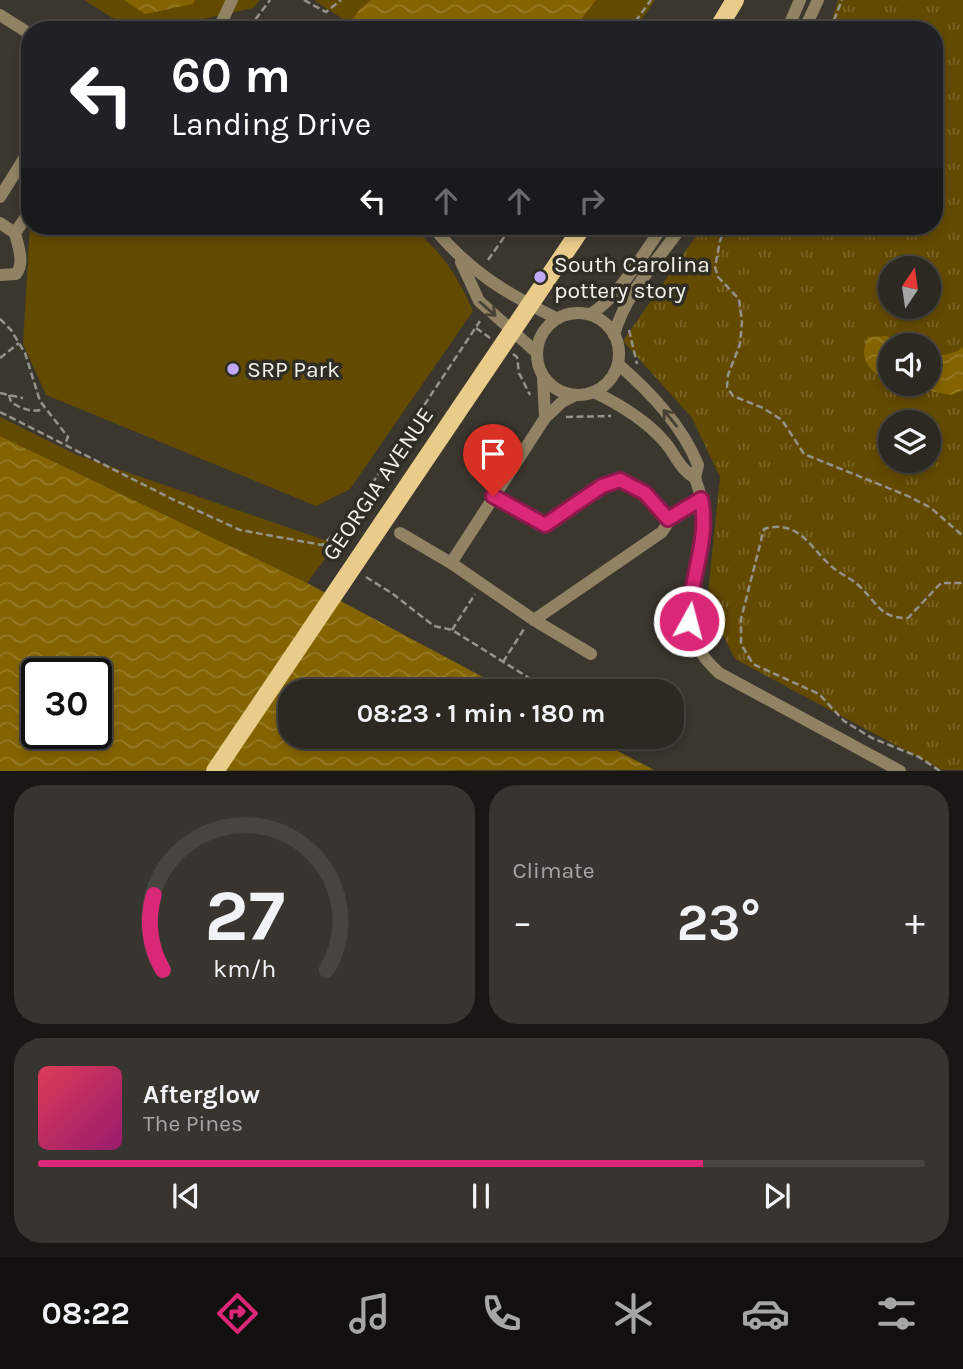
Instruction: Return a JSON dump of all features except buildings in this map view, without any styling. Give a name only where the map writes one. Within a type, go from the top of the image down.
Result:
[{"type":"main road","points":[[722,21],[735,0]]},
{"type":"main road","name":"GEORGIA AVENUE","points":[[215,771],[577,235]]},
{"type":"street","points":[[222,21],[232,0]]},
{"type":"street","points":[[791,21],[800,0]]},
{"type":"street","points":[[808,21],[818,0]]},
{"type":"street","points":[[0,15],[21,28]]},
{"type":"street","points":[[0,197],[21,163]]},
{"type":"street","points":[[0,223],[15,233]]},
{"type":"street","points":[[0,275],[16,274],[20,270],[15,233],[21,224]]},
{"type":"street","points":[[440,235],[456,253],[499,288],[556,318]]},
{"type":"street","points":[[590,314],[600,309],[615,293],[657,235]]},
{"type":"street","points":[[614,335],[626,302],[675,235]]},
{"type":"street","points":[[456,253],[479,301],[536,352]]},
{"type":"street","points":[[451,563],[545,418],[562,402],[576,395],[594,392],[612,377],[618,364],[618,343],[604,323],[590,314],[573,313],[556,318],[542,332],[536,352],[545,392],[545,418]]},
{"type":"street","points":[[618,364],[682,433],[698,465],[695,478],[701,499],[704,538],[689,609],[691,633],[702,656],[719,673],[900,771]]},
{"type":"street","points":[[542,375],[558,390],[576,395]]},
{"type":"street","points":[[594,392],[615,402],[662,438],[684,471],[695,478]]},
{"type":"street","points":[[493,496],[545,525],[602,486],[620,480],[645,493],[668,519]]},
{"type":"street","points":[[529,623],[662,532],[668,519],[701,499]]},
{"type":"street","points":[[400,533],[451,563],[529,623],[591,654]]},
{"type":"path","points":[[254,21],[270,0]]},
{"type":"path","points":[[303,0],[326,12],[341,0]]},
{"type":"path","points":[[636,21],[651,0]]},
{"type":"path","points":[[834,21],[842,0]]},
{"type":"path","points":[[488,260],[506,235]]},
{"type":"path","points":[[722,235],[715,267],[718,277],[739,299],[742,322],[740,344],[728,375],[727,387],[733,396],[763,408],[782,420],[804,454],[908,496],[931,508],[963,536]]},
{"type":"path","points":[[322,545],[346,523],[488,308]]},
{"type":"path","points":[[0,319],[19,343],[29,362],[35,392],[44,409],[68,437],[65,444]]},
{"type":"path","points":[[627,325],[637,365]]},
{"type":"path","points":[[0,358],[19,343]]},
{"type":"path","points":[[0,393],[23,398]]},
{"type":"path","points":[[9,395],[11,402],[31,411],[44,409]]},
{"type":"path","points":[[0,412],[172,499],[240,530],[322,545],[347,565]]},
{"type":"path","points":[[940,771],[919,757],[872,738],[844,721],[819,694],[753,664],[741,644],[741,619],[764,529],[775,526],[791,528],[811,544],[831,566],[857,584],[887,615],[908,618],[941,583],[963,583]]},
{"type":"path","points":[[359,572],[434,626],[452,630],[530,679]]},
{"type":"path","points":[[452,630],[476,594]]},
{"type":"path","points":[[502,663],[529,623]]},
{"type":"green space","points":[[84,0],[260,0],[253,8],[194,21],[118,21]]},
{"type":"green space","points":[[314,0],[655,0],[641,21],[346,21]]},
{"type":"green space","points":[[838,0],[963,0],[963,770],[942,770],[735,659],[707,604],[720,477],[692,418],[623,341],[697,235],[943,235],[943,21],[832,21]]},
{"type":"green space","name":"SRP Park","points":[[29,235],[421,235],[447,264],[473,311],[350,489],[316,506],[46,395],[23,344]]},
{"type":"green space","points":[[0,417],[77,455],[336,544],[307,583],[0,436]]},
{"type":"water","points":[[124,0],[195,0],[193,4],[145,14]]},
{"type":"water","points":[[371,0],[596,0],[578,21],[352,21],[359,10]]},
{"type":"water","points":[[878,336],[878,376],[865,359],[868,337]]},
{"type":"water","points":[[963,347],[963,390],[951,395],[941,393],[941,355]]},
{"type":"water","points":[[0,436],[307,583],[487,679],[278,679],[278,749],[614,749],[654,770],[0,771]]},
{"type":"place","name":"South Carolina pottery story","points":[[540,277]]},
{"type":"place","name":"SRP Park","points":[[233,369]]},
{"type":"route","points":[[493,496],[545,525],[602,486],[620,480],[645,493],[668,519],[701,499],[704,538],[691,597],[689,621]]}]
